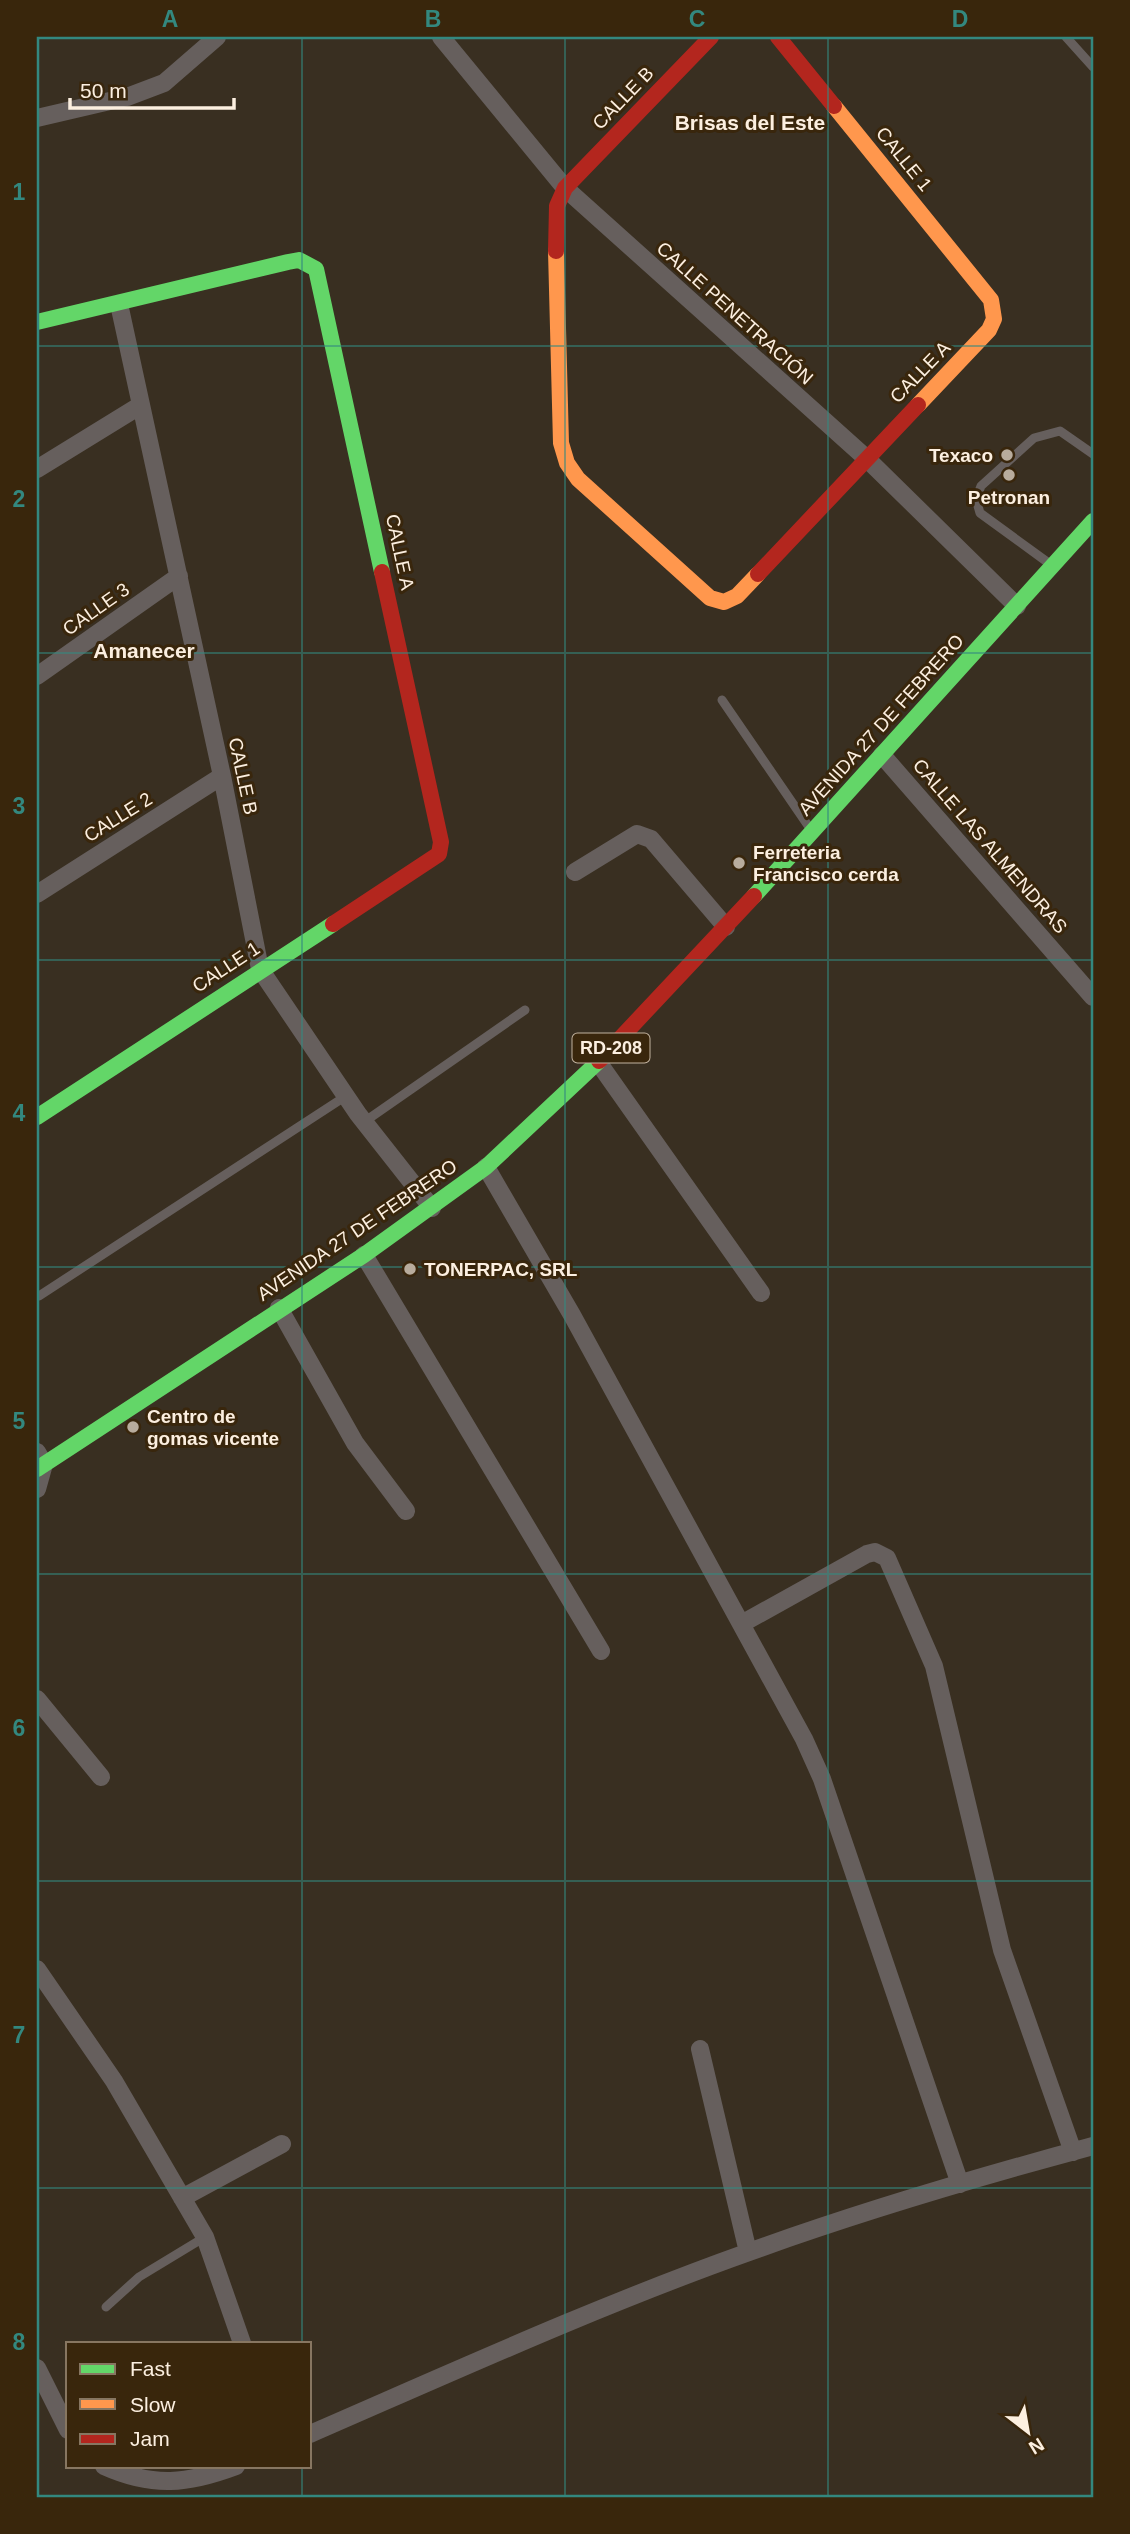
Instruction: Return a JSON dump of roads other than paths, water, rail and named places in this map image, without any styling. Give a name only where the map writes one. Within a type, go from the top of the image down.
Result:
[{"type":"street","points":[[37,118],[127,97],[164,83],[217,37]]},
{"type":"street","name":"CALLE PENETRACIÓN","points":[[441,37],[565,188],[866,458],[1017,606]]},
{"type":"street","name":"CALLE B","points":[[565,188],[711,37]]},
{"type":"street","name":"CALLE 1","points":[[778,37],[986,292],[993,309]]},
{"type":"street","name":"CALLE A","points":[[565,188],[556,206],[555,230],[561,443],[567,463],[578,479],[716,602],[724,602],[737,596],[989,330],[993,309]]},
{"type":"street","name":"CALLE A","points":[[119,304],[288,262],[308,263],[320,278],[440,842],[439,853]]},
{"type":"street","points":[[37,322],[119,304]]},
{"type":"street","name":"CALLE B","points":[[119,304],[222,776],[260,969],[364,1122],[432,1208]]},
{"type":"street","points":[[37,469],[141,405]]},
{"type":"street","name":"AVENIDA 27 DE FEBRERO","points":[[39,1462],[364,1255],[486,1167],[598,1062],[726,927],[1093,521]]},
{"type":"street","name":"CALLE 3","points":[[37,676],[178,576]]},
{"type":"street","name":"CALLE LAS ALMENDRAS","points":[[882,755],[1093,997]]},
{"type":"street","name":"CALLE 2","points":[[37,894],[222,776]]},
{"type":"street","points":[[575,872],[637,834],[651,839],[726,927]]},
{"type":"street","name":"CALLE 1","points":[[37,1117],[439,853]]},
{"type":"street","points":[[598,1062],[761,1293]]},
{"type":"street","points":[[486,1167],[572,1315],[743,1623],[822,1779],[960,2184]]},
{"type":"street","points":[[364,1255],[601,1651]]},
{"type":"street","points":[[279,1308],[355,1443],[406,1511]]},
{"type":"street","points":[[37,1489],[39,1462]]},
{"type":"street","points":[[743,1623],[867,1554],[875,1552],[887,1558],[934,1666],[1002,1950],[1073,2152]]},
{"type":"street","points":[[37,1699],[101,1777]]},
{"type":"street","points":[[37,1969],[114,2081],[205,2237],[242,2342]]},
{"type":"street","points":[[700,2049],[748,2252]]},
{"type":"street","points":[[182,2199],[282,2144]]},
{"type":"street","points":[[312,2433],[537,2336],[748,2252],[960,2184],[1093,2146]]},
{"type":"street","points":[[37,2368],[66,2426]]},
{"type":"street","points":[[110,2468],[170,2483],[190,2482],[230,2468]]},
{"type":"lane","points":[[1066,37],[1093,67]]},
{"type":"lane","points":[[1052,566],[980,513],[976,499],[981,486],[1034,438],[1047,433],[1060,431],[1093,454]]},
{"type":"lane","points":[[722,700],[812,832]]},
{"type":"lane","points":[[364,1122],[525,1010]]},
{"type":"lane","points":[[39,1296],[346,1096]]},
{"type":"lane","points":[[106,2307],[138,2277],[205,2237]]},
{"type":"place","name":"Texaco","points":[[1007,455]]},
{"type":"place","name":"Petronan","points":[[1009,475]]},
{"type":"place","name":"Ferreteria Francisco cerda","points":[[739,863]]},
{"type":"place","name":"TONERPAC, SRL","points":[[410,1269]]},
{"type":"place","name":"Centro de gomas vicente","points":[[133,1427]]},
{"type":"district","name":"Brisas del Este","points":[[750,122]]},
{"type":"district","name":"Amanecer","points":[[144,650]]}]
